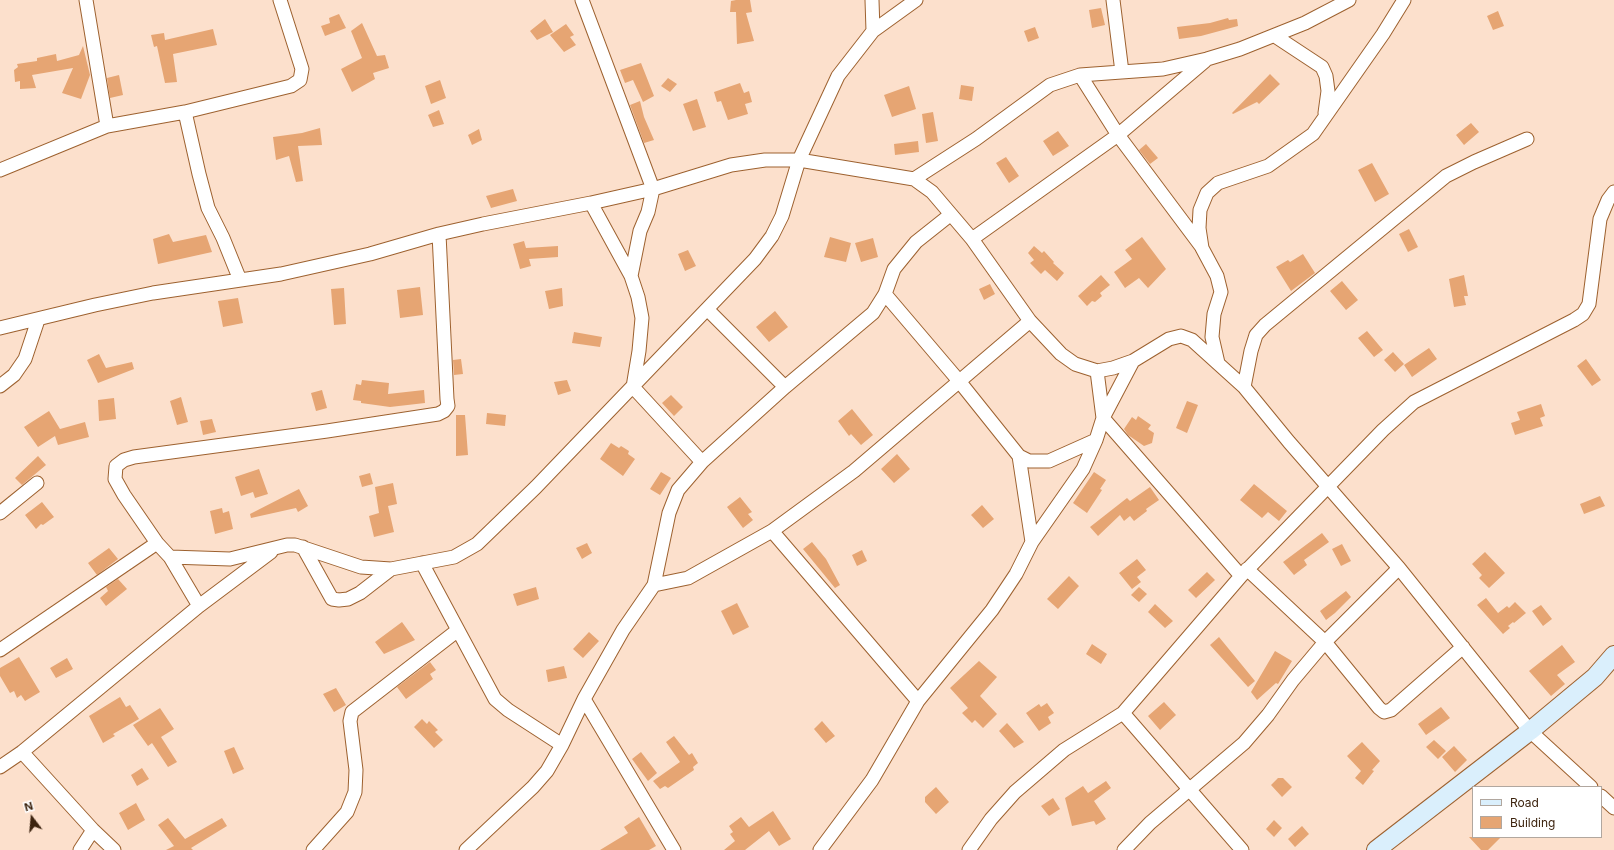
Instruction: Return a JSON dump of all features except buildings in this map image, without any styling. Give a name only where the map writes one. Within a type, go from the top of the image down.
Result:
[{"type":"street","points":[[86,0],[107,126]]},
{"type":"street","points":[[0,170],[107,126],[185,112],[291,86],[300,80],[302,68],[280,0]]},
{"type":"street","points":[[582,0],[653,189],[648,212],[640,232],[631,276]]},
{"type":"street","points":[[872,0],[872,31]]},
{"type":"street","points":[[170,557],[230,559],[287,545],[303,547],[361,567],[391,568],[454,557],[477,544],[536,487],[755,259],[772,236],[782,216],[799,160],[838,76],[872,31],[916,0]]},
{"type":"street","points":[[1113,0],[1122,72]]},
{"type":"street","points":[[914,179],[976,139],[1050,85],[1080,75],[1163,69],[1207,59],[1275,36],[1305,23],[1349,0]]},
{"type":"street","points":[[1202,248],[1199,228],[1200,210],[1207,193],[1218,183],[1268,166],[1313,134],[1383,34],[1404,0]]},
{"type":"street","points":[[1275,36],[1322,67],[1326,76],[1328,91],[1324,117]]},
{"type":"street","points":[[972,240],[1118,135],[1207,59]]},
{"type":"street","points":[[1080,75],[1118,135],[1202,248],[1217,276],[1221,292],[1214,314],[1212,337],[1218,363]]},
{"type":"street","points":[[185,112],[208,208],[223,238],[240,280]]},
{"type":"street","points":[[1244,387],[1251,351],[1256,335],[1265,325],[1446,176],[1527,138]]},
{"type":"street","points":[[0,328],[145,294],[281,274],[370,254],[439,234],[653,189],[731,166],[765,160],[799,160],[914,179],[932,192],[972,240],[1030,321],[1061,354],[1075,364],[1097,371],[1113,368],[1133,361],[1169,339],[1181,336],[1192,340],[1218,363],[1244,387],[1289,442],[1399,568],[1530,731],[1590,786]]},
{"type":"street","points":[[969,850],[991,819],[1015,792],[1064,750],[1123,713],[1244,572],[1383,430],[1414,402],[1574,320],[1582,314],[1589,304],[1600,219],[1608,200],[1614,192]]},
{"type":"street","points":[[591,203],[631,276],[638,297],[642,318],[639,351],[632,387]]},
{"type":"street","points":[[466,850],[533,787],[547,771],[562,745],[584,699],[623,630],[654,585],[671,507],[678,490],[702,462],[785,387],[873,313],[885,294],[894,269],[916,242],[950,215]]},
{"type":"street","points":[[199,606],[170,557],[157,543],[115,479],[116,466],[124,460],[134,457],[327,431],[438,414],[444,411],[448,406],[439,234]]},
{"type":"street","points":[[885,294],[959,381],[1019,456],[1029,461],[1049,461],[1096,440]]},
{"type":"street","points":[[707,309],[785,387]]},
{"type":"street","points":[[0,386],[14,375],[25,359],[38,320]]},
{"type":"street","points":[[654,585],[688,578],[772,530],[854,471],[1030,321]]},
{"type":"street","points":[[820,850],[872,780],[918,701],[992,610],[1016,574],[1032,542],[1083,469],[1096,440],[1103,418],[1133,361]]},
{"type":"street","points":[[1097,371],[1103,418],[1244,572],[1325,642],[1379,708],[1384,712],[1391,710],[1462,647]]},
{"type":"street","points":[[632,387],[702,462]]},
{"type":"street","points":[[1019,456],[1032,542]]},
{"type":"street","points":[[0,513],[37,483]]},
{"type":"street","points":[[772,530],[918,701]]},
{"type":"street","points":[[0,650],[157,543]]},
{"type":"street","points":[[303,547],[332,599],[348,599],[360,593],[391,568]]},
{"type":"street","points":[[0,767],[22,752],[199,606],[275,549]]},
{"type":"street","points":[[422,563],[495,699],[508,710],[562,745]]},
{"type":"street","points":[[1124,850],[1150,823],[1191,790],[1244,743],[1268,715],[1293,680],[1325,642],[1399,568]]},
{"type":"street","points":[[313,850],[347,812],[355,792],[356,770],[350,721],[352,712],[458,630]]},
{"type":"street","points":[[1376,850],[1530,731],[1595,677],[1614,655]]},
{"type":"street","points":[[584,699],[674,850]]},
{"type":"street","points":[[1123,713],[1242,850]]},
{"type":"street","points":[[22,752],[93,830],[114,850]]},
{"type":"street","points":[[1602,797],[1614,808]]},
{"type":"street","points":[[80,850],[93,830]]}]
